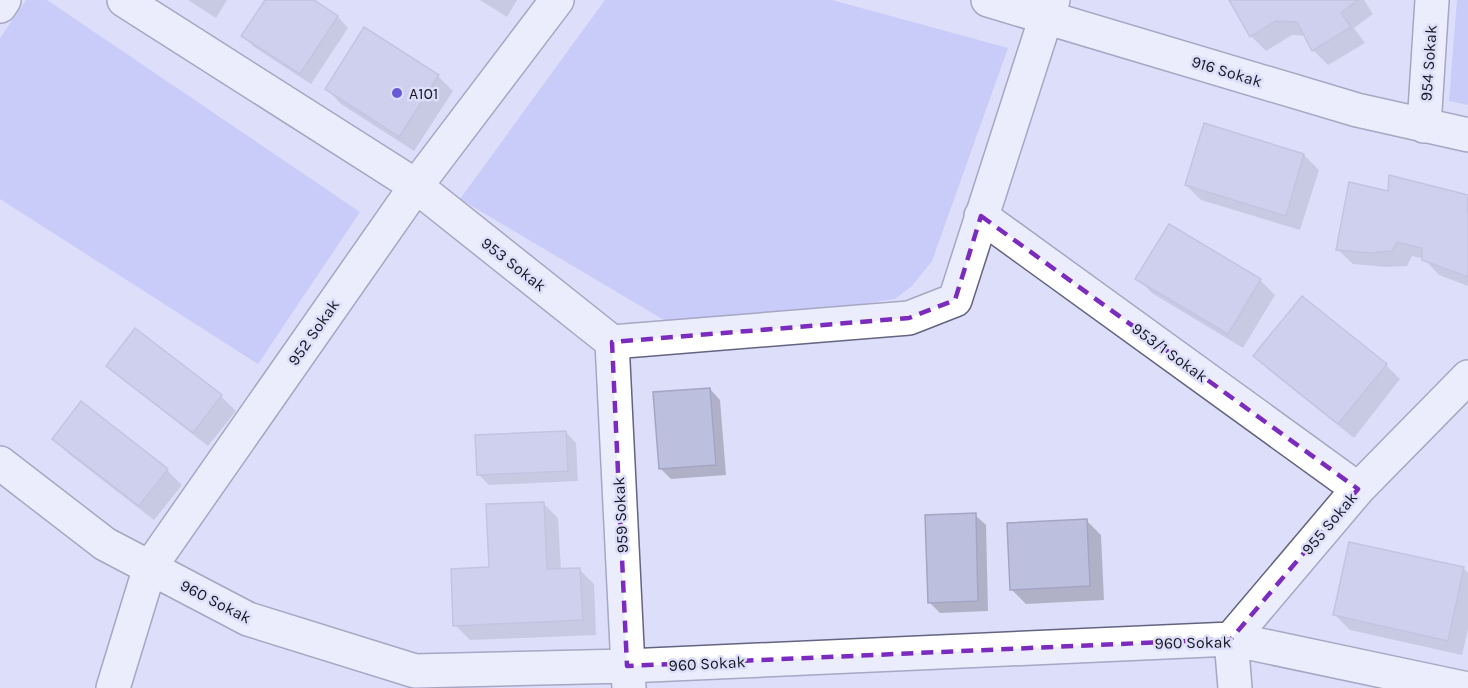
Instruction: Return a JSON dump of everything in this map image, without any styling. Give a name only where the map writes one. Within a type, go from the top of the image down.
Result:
[{"type":"street","points":[[0,6],[4,0]]},
{"type":"street","name":"953 Sokak","points":[[124,0],[416,186],[612,342]]},
{"type":"street","name":"952 Sokak","points":[[113,688],[150,567],[416,186],[557,0]]},
{"type":"street","name":"916 Sokak","points":[[988,0],[1049,9],[1357,110],[1468,135]]},
{"type":"street","name":"954 Sokak","points":[[1424,126],[1432,0]]},
{"type":"street","points":[[612,342],[909,318],[955,300],[1049,9]]},
{"type":"street","name":"953/1 Sokak","points":[[981,216],[1358,489]]},
{"type":"street","name":"959 Sokak","points":[[612,342],[628,677]]},
{"type":"street","name":"955 Sokak","points":[[1231,639],[1358,489],[1468,377]]},
{"type":"street","name":"960 Sokak","points":[[0,463],[105,544],[248,619],[415,671],[628,677],[1231,639],[1463,688]]},
{"type":"street","points":[[1231,639],[1235,688]]},
{"type":"highlighted area","points":[[981,216],[1358,489],[1231,639],[627,666],[612,342],[909,318],[955,300]]},
{"type":"shaded area","points":[[26,0],[47,0],[360,212],[258,364],[0,199],[0,38]]},
{"type":"shaded area","points":[[605,0],[832,0],[1008,48],[932,261],[912,286],[895,299],[785,316],[669,323],[460,199]]},
{"type":"shaded area","points":[[1457,0],[1468,0],[1468,105],[1449,101]]},
{"type":"building","points":[[265,0],[314,0],[338,16],[300,74],[241,36]]},
{"type":"building","points":[[1229,0],[1358,0],[1341,13],[1351,27],[1312,51],[1297,22],[1276,21],[1250,37]]},
{"type":"building","points":[[364,27],[439,75],[399,137],[325,89]]},
{"type":"building","points":[[1204,123],[1304,154],[1286,216],[1185,185]]},
{"type":"building","points":[[1389,175],[1468,195],[1468,277],[1422,260],[1422,248],[1397,242],[1392,251],[1370,253],[1336,250],[1349,182],[1388,191]]},
{"type":"building","points":[[1169,224],[1261,279],[1228,334],[1135,279]]},
{"type":"building","points":[[1302,296],[1387,364],[1338,424],[1253,356]]},
{"type":"building","points":[[135,328],[222,395],[193,433],[106,366]]},
{"type":"building","points":[[710,388],[716,465],[659,469],[653,392]]},
{"type":"building","points":[[81,401],[168,469],[139,506],[52,439]]},
{"type":"building","points":[[566,431],[568,471],[477,475],[475,435]]},
{"type":"building","points":[[544,502],[547,569],[580,568],[583,620],[453,626],[451,569],[489,567],[486,504]]},
{"type":"building","points":[[976,513],[978,601],[928,603],[925,515]]},
{"type":"building","points":[[1087,519],[1090,586],[1010,590],[1007,523]]},
{"type":"building","points":[[1349,542],[1464,567],[1448,641],[1333,615]]},
{"type":"place","name":"A101","points":[[397,93]]}]
